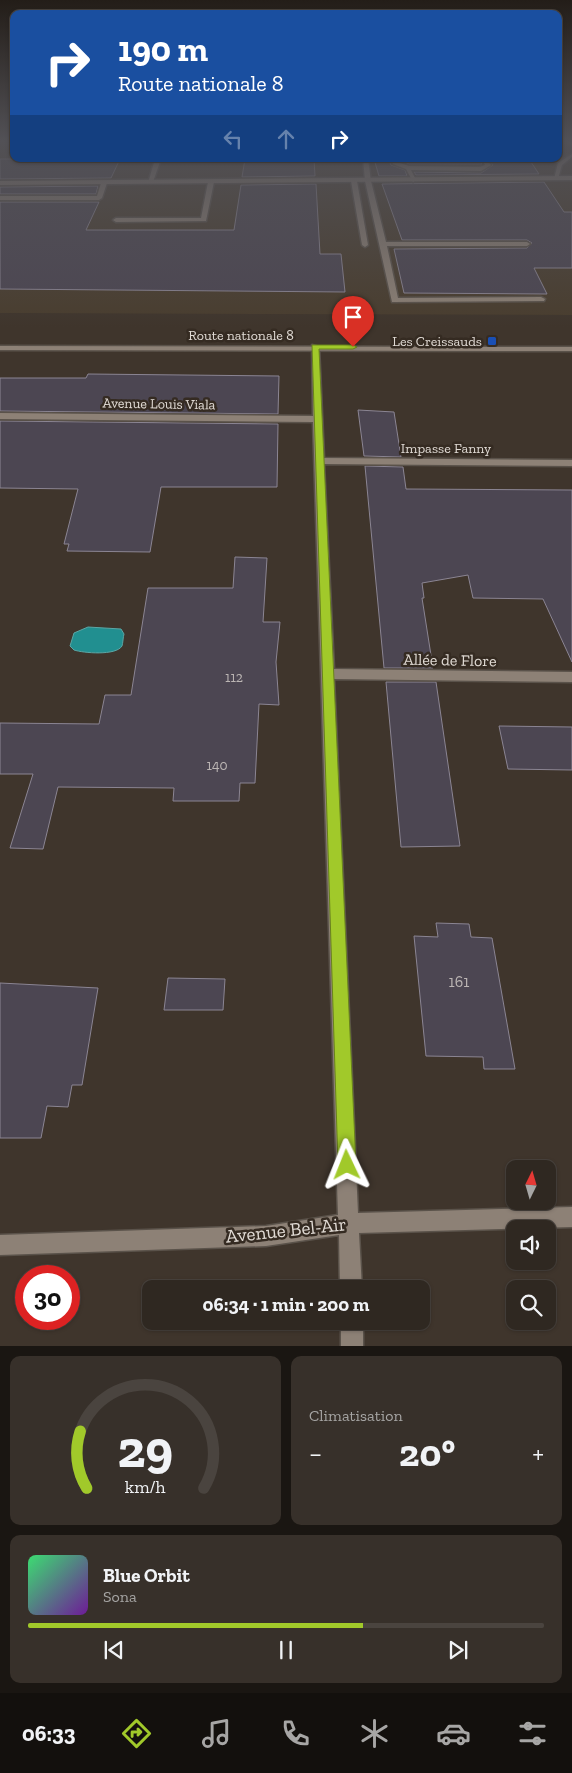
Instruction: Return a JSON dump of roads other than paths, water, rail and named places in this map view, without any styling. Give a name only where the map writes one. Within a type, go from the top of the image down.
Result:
[{"type":"street","points":[[116,220],[204,220],[207,202]]},
{"type":"street","points":[[358,202],[365,245]]},
{"type":"street","points":[[373,202],[395,300],[541,299]]},
{"type":"street","points":[[383,244],[527,244]]},
{"type":"street","points":[[315,347],[351,1280]]},
{"type":"street","name":"Route nationale 8","points":[[0,348],[315,347],[572,349]]},
{"type":"street","name":"Avenue Louis Viala","points":[[0,416],[318,419]]},
{"type":"street","name":"Impasse Fanny","points":[[319,461],[572,463]]},
{"type":"street","name":"Allée de Flore","points":[[328,674],[572,677]]},
{"type":"street","name":"Avenue Bel-Air","points":[[0,1244],[266,1236],[350,1223],[572,1216]]},
{"type":"street","points":[[352,1330],[352,1346]]},
{"type":"water","points":[[88,627],[121,629],[124,634],[122,646],[119,649],[107,652],[92,653],[74,650],[70,646],[74,633]]},
{"type":"place","name":"Les Creissauds","points":[[492,341]]}]
